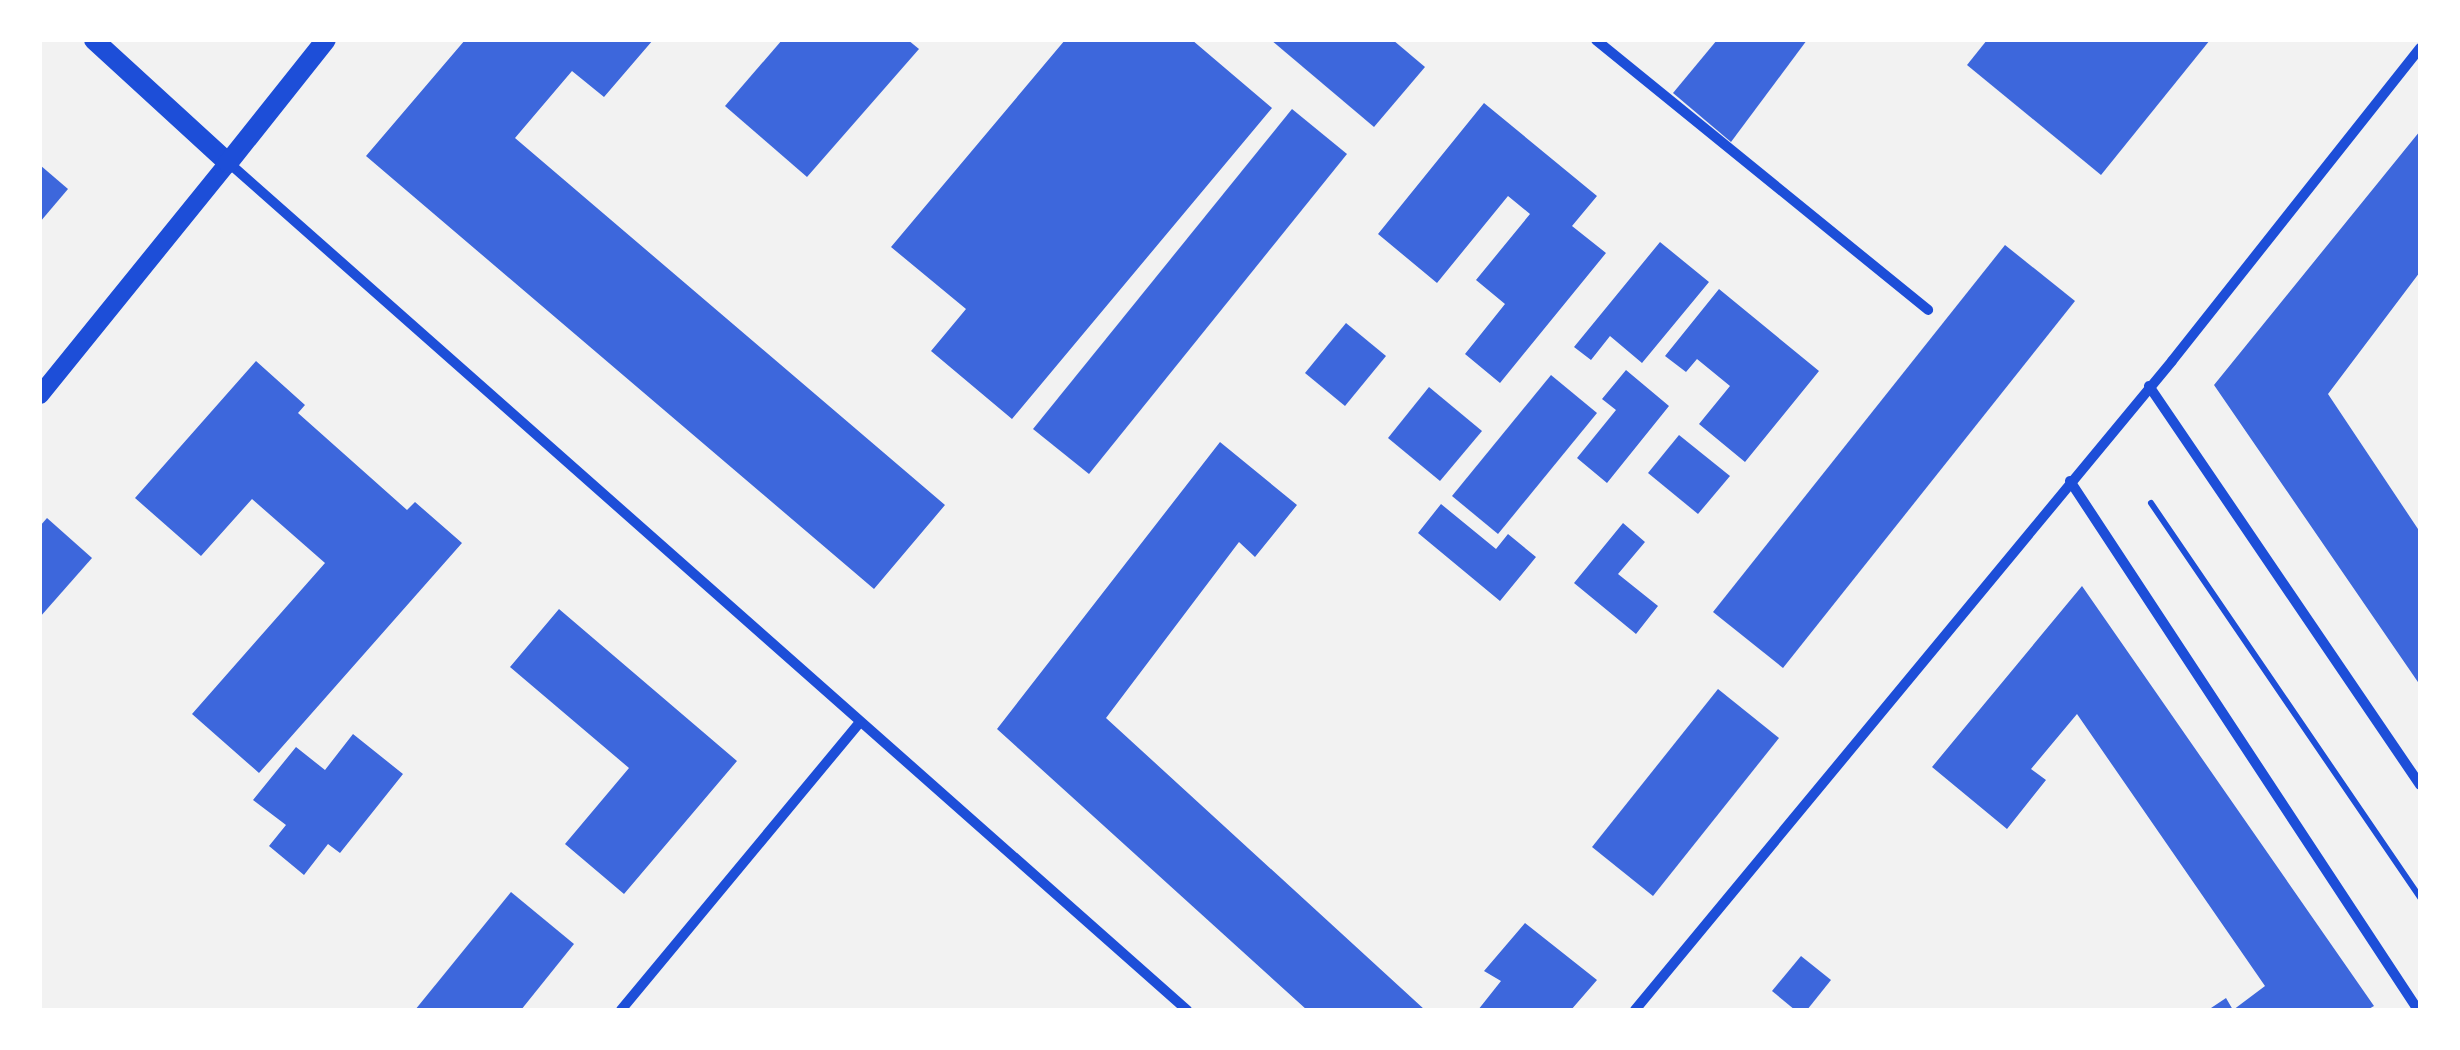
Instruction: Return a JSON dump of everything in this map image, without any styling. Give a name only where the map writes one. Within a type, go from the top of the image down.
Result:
[{"type":"main road","points":[[94,40],[228,163],[326,40]]},
{"type":"street","points":[[1596,40],[1928,310]]},
{"type":"street","points":[[1634,1010],[2149,386],[2420,48]]},
{"type":"street","points":[[40,395],[228,163],[1187,1010]]},
{"type":"street","points":[[2149,386],[2420,785]]},
{"type":"street","points":[[2070,481],[2418,1010]]},
{"type":"street","points":[[621,1010],[860,723]]},
{"type":"path","points":[[2151,503],[2420,898]]},
{"type":"building","points":[[465,40],[653,40],[604,97],[572,71],[515,138],[945,505],[874,589],[366,156]]},
{"type":"building","points":[[782,40],[908,40],[919,49],[807,177],[725,106]]},
{"type":"building","points":[[1065,40],[1192,40],[1272,108],[1012,419],[931,351],[966,309],[891,247]]},
{"type":"building","points":[[1271,40],[1393,40],[1425,67],[1374,127]]},
{"type":"building","points":[[1717,40],[1807,40],[1731,142],[1673,93]]},
{"type":"building","points":[[1987,40],[2210,40],[2101,175],[1967,65]]},
{"type":"building","points":[[1484,103],[1597,196],[1572,226],[1606,253],[1500,383],[1465,354],[1505,304],[1476,280],[1530,214],[1508,196],[1437,283],[1378,234]]},
{"type":"building","points":[[1292,109],[1347,154],[1089,474],[1033,429]]},
{"type":"building","points":[[2420,131],[2420,272],[2328,394],[2420,532],[2420,685],[2214,385]]},
{"type":"building","points":[[40,165],[68,189],[40,222]]},
{"type":"building","points":[[1660,242],[1709,282],[1642,363],[1610,336],[1591,360],[1574,347]]},
{"type":"building","points":[[2005,245],[2075,301],[1783,668],[1713,612]]},
{"type":"building","points":[[1719,289],[1819,371],[1745,462],[1699,424],[1730,386],[1697,359],[1686,372],[1665,356]]},
{"type":"building","points":[[1346,323],[1386,356],[1345,406],[1305,373]]},
{"type":"building","points":[[256,361],[305,405],[298,413],[407,510],[415,502],[462,543],[259,773],[192,714],[325,563],[252,499],[201,556],[135,498]]},
{"type":"building","points":[[1626,370],[1669,406],[1607,483],[1577,458],[1616,410],[1602,399]]},
{"type":"building","points":[[1551,375],[1597,413],[1498,534],[1452,496]]},
{"type":"building","points":[[1429,387],[1482,431],[1440,481],[1388,438]]},
{"type":"building","points":[[1679,435],[1730,476],[1698,514],[1648,473]]},
{"type":"building","points":[[1220,442],[1297,505],[1255,557],[1239,542],[1106,718],[1425,1010],[1307,1010],[997,729]]},
{"type":"building","points":[[1441,504],[1496,549],[1508,534],[1536,557],[1500,601],[1418,533]]},
{"type":"building","points":[[47,518],[92,558],[40,617],[40,526]]},
{"type":"building","points":[[1623,523],[1645,542],[1618,574],[1658,606],[1636,634],[1574,583]]},
{"type":"building","points":[[2082,586],[2374,1006],[2367,1010],[2233,1010],[2265,986],[2077,714],[2031,769],[2046,780],[2007,829],[1932,767]]},
{"type":"building","points":[[559,609],[737,761],[624,894],[565,844],[629,768],[510,667]]},
{"type":"building","points":[[1718,689],[1779,738],[1653,896],[1592,847]]},
{"type":"building","points":[[353,734],[403,774],[340,853],[328,844],[304,875],[269,846],[286,825],[253,800],[296,747],[325,770]]},
{"type":"building","points":[[511,892],[574,944],[521,1010],[415,1010]]},
{"type":"building","points":[[1525,923],[1597,980],[1571,1010],[1478,1010],[1501,981],[1484,971]]},
{"type":"building","points":[[1801,956],[1831,980],[1807,1010],[1795,1010],[1772,991]]},
{"type":"building","points":[[2226,998],[2233,1010],[2208,1010]]}]
